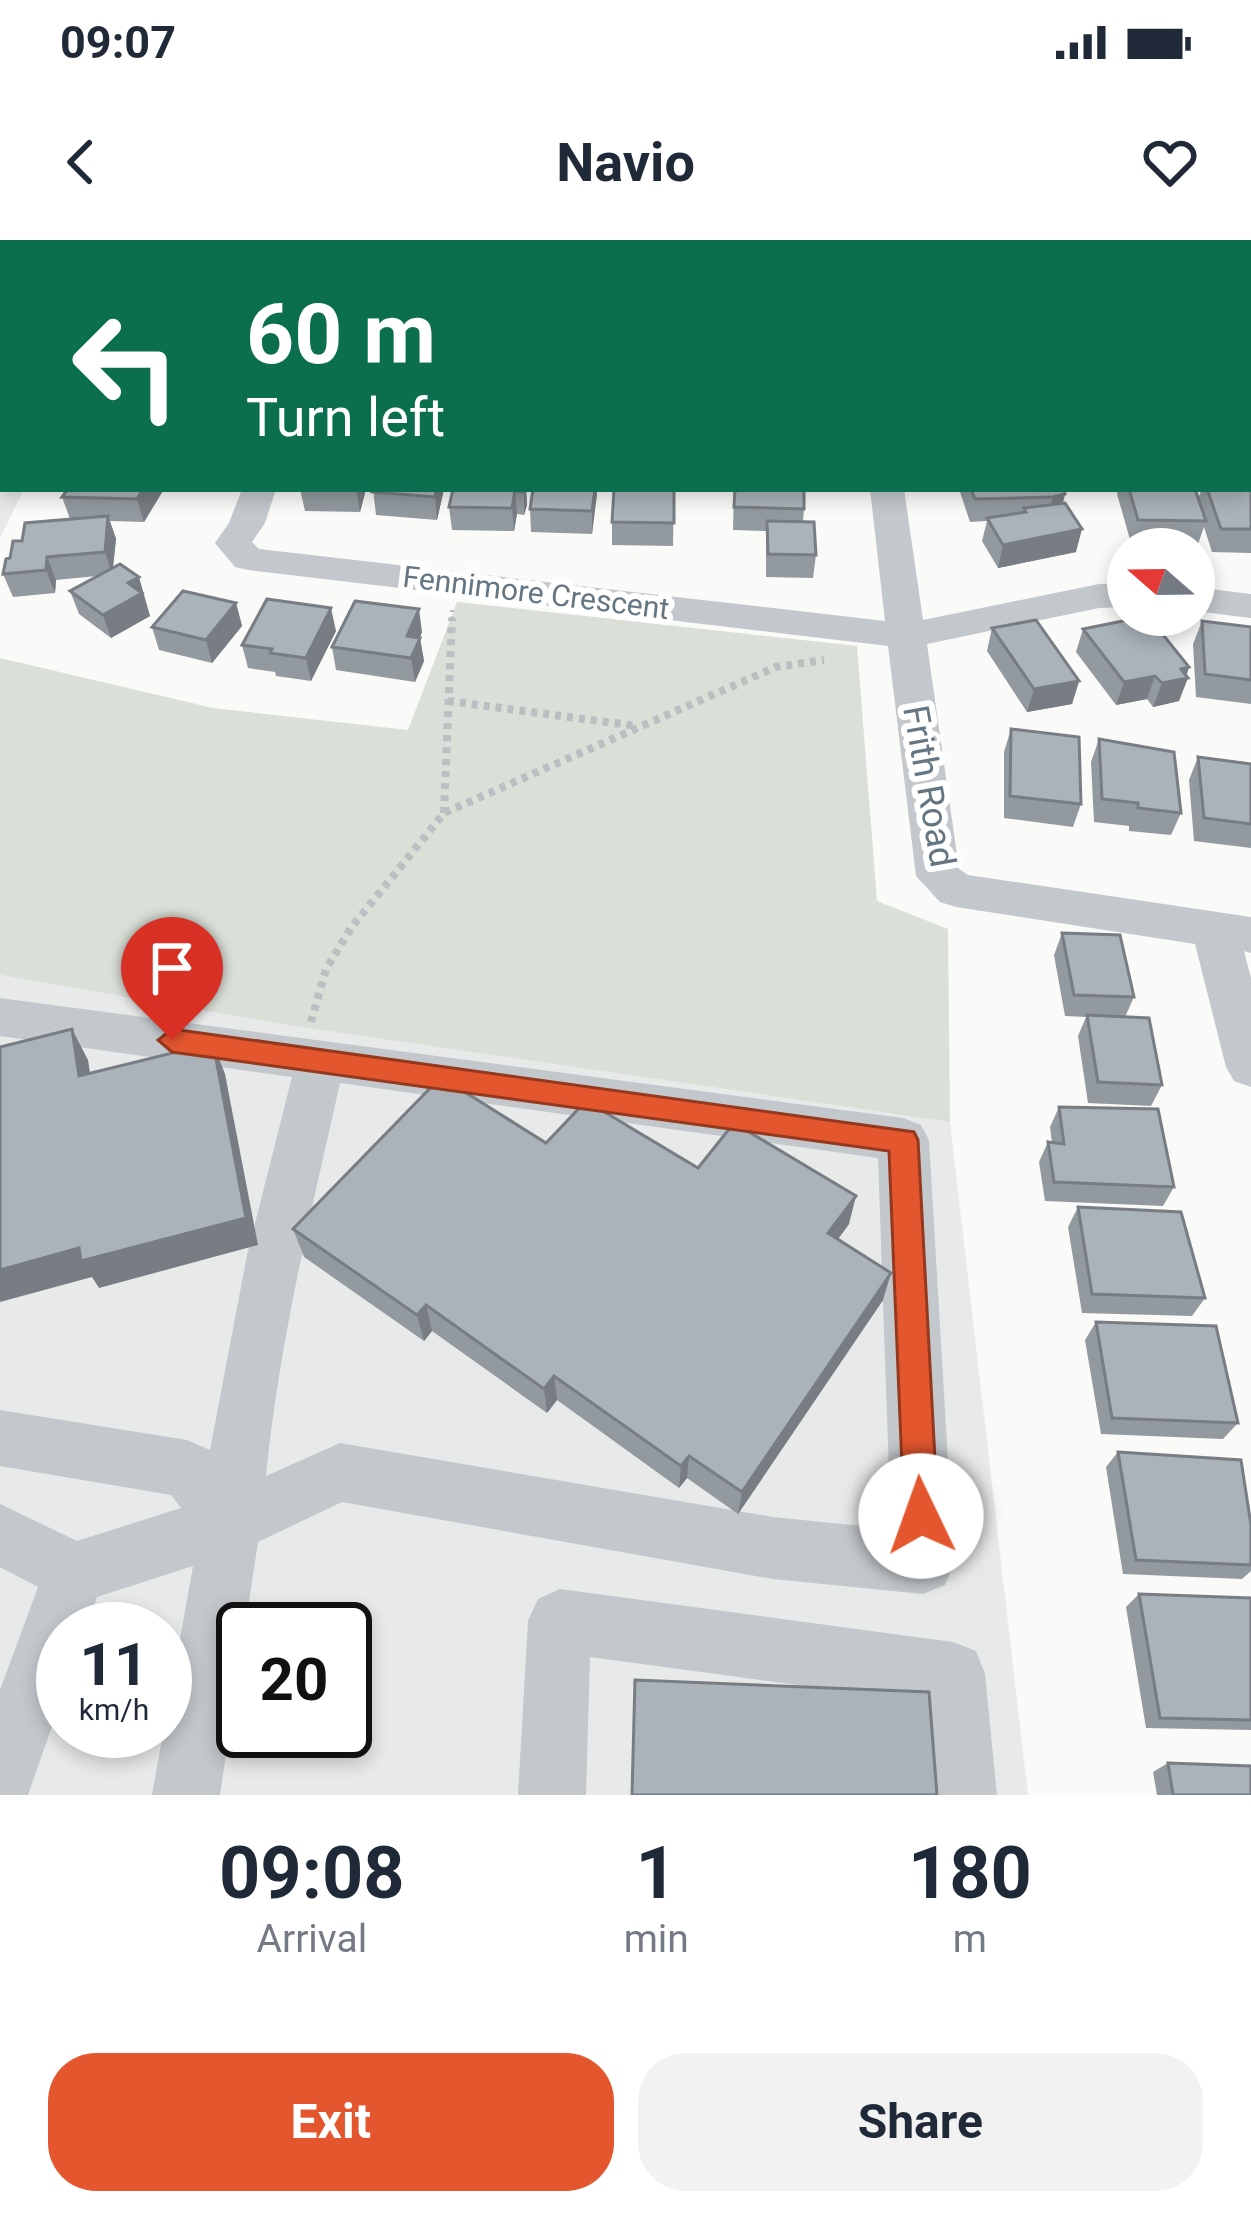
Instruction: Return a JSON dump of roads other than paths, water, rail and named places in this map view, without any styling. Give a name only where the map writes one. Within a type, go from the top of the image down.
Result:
[{"type":"street","name":"Fennimore Crescent","points":[[258,492],[247,523],[233,543],[248,559],[906,636],[1107,596]]},
{"type":"street","name":"Frith Road","points":[[887,492],[938,876],[956,890],[1233,933]]},
{"type":"street","points":[[1215,602],[1251,606]]},
{"type":"street","points":[[1233,933],[1251,1067]]},
{"type":"street","points":[[0,1017],[314,1051],[903,1140],[923,1563],[773,1548],[340,1472],[231,1523],[74,1573],[0,1534]]},
{"type":"street","points":[[186,1795],[231,1523],[243,1414],[314,1051]]},
{"type":"street","points":[[0,1438],[187,1469],[231,1523]]},
{"type":"street","points":[[0,1781],[74,1573]]},
{"type":"street","points":[[552,1795],[560,1621],[953,1674],[963,1795]]}]
